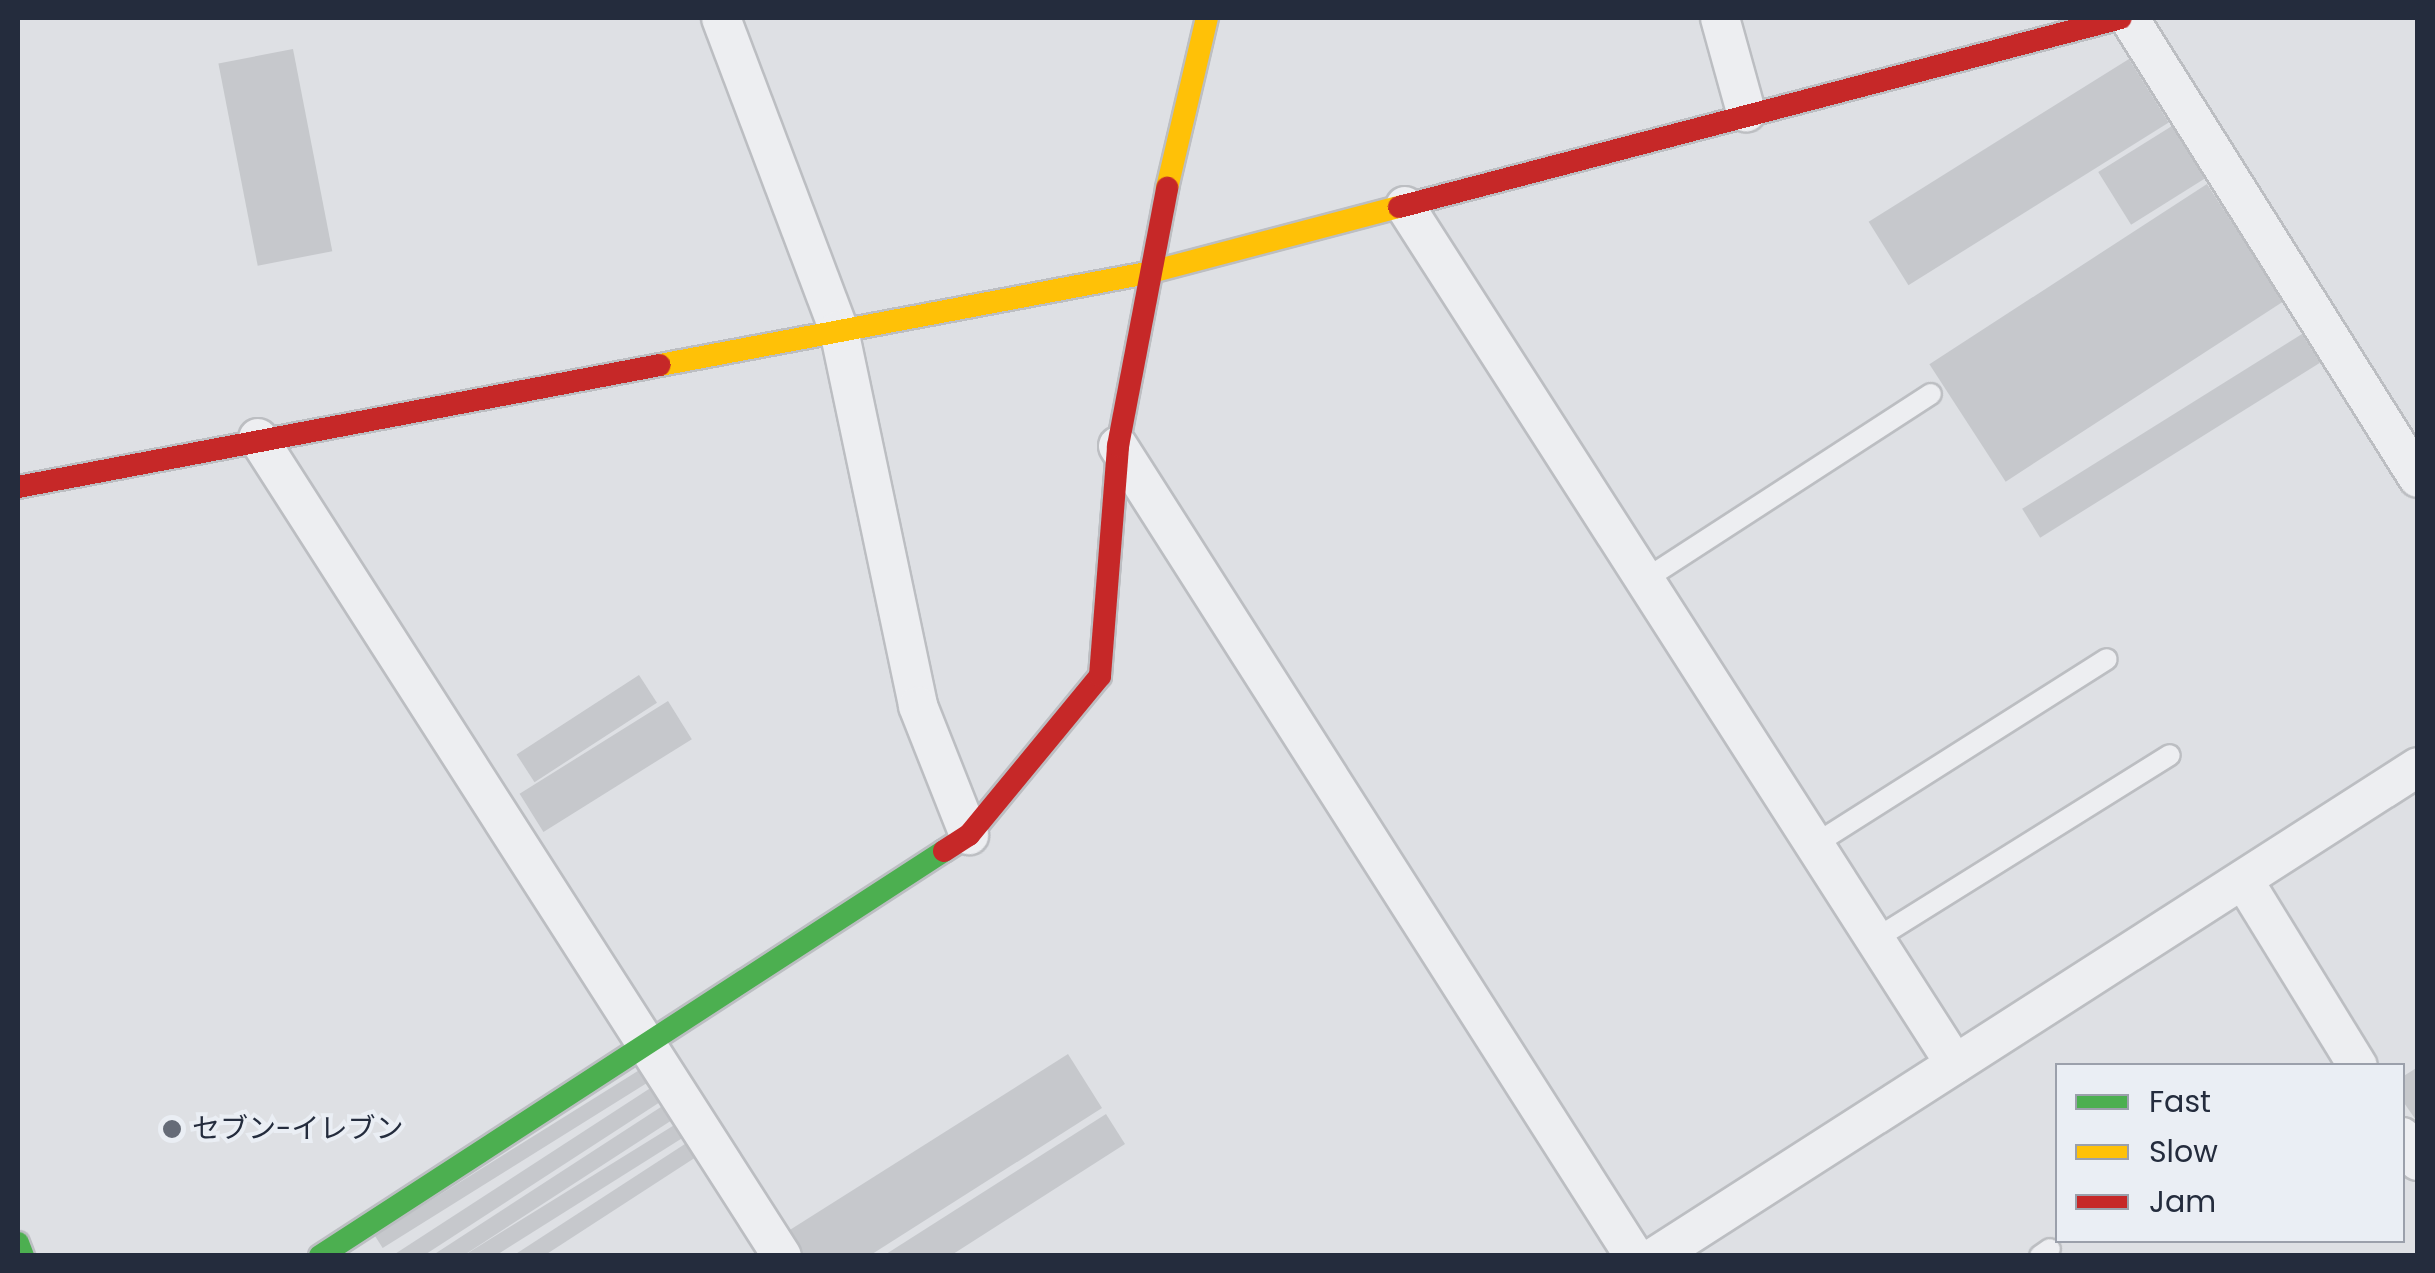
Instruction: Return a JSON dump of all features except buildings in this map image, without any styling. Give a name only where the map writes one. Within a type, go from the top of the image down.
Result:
[{"type":"street","points":[[720,18],[838,330],[918,706],[970,835]]},
{"type":"street","points":[[320,1256],[970,835],[1107,660],[1118,446],[1147,273],[1207,18]]},
{"type":"street","points":[[1720,18],[1746,112]]},
{"type":"street","points":[[18,486],[1147,273],[1746,112],[2121,18]]},
{"type":"street","points":[[2129,18],[2418,478]]},
{"type":"street","points":[[1405,206],[1649,577],[1955,1064]]},
{"type":"street","points":[[258,438],[782,1256]]},
{"type":"street","points":[[1118,446],[1634,1256]]},
{"type":"street","points":[[1656,1256],[2418,766]]},
{"type":"street","points":[[2244,880],[2356,1063]]},
{"type":"street","points":[[18,1243],[23,1256]]},
{"type":"lane","points":[[1649,577],[1932,394]]},
{"type":"lane","points":[[1817,843],[2107,659]]},
{"type":"lane","points":[[1877,938],[2170,755]]},
{"type":"traffic: fast","points":[[320,1256],[944,851]]},
{"type":"traffic: fast","points":[[18,1243],[23,1256]]},
{"type":"traffic: slow","points":[[1167,188],[1207,18]]},
{"type":"traffic: slow","points":[[660,365],[1147,273],[1399,207]]},
{"type":"traffic: jam","points":[[1399,207],[2121,18]]},
{"type":"traffic: jam","points":[[944,851],[969,835],[1100,676],[1118,446],[1167,188]]},
{"type":"traffic: jam","points":[[18,487],[660,365]]},
{"type":"place","name":"セブン-イレブン","points":[[172,1129]]}]
